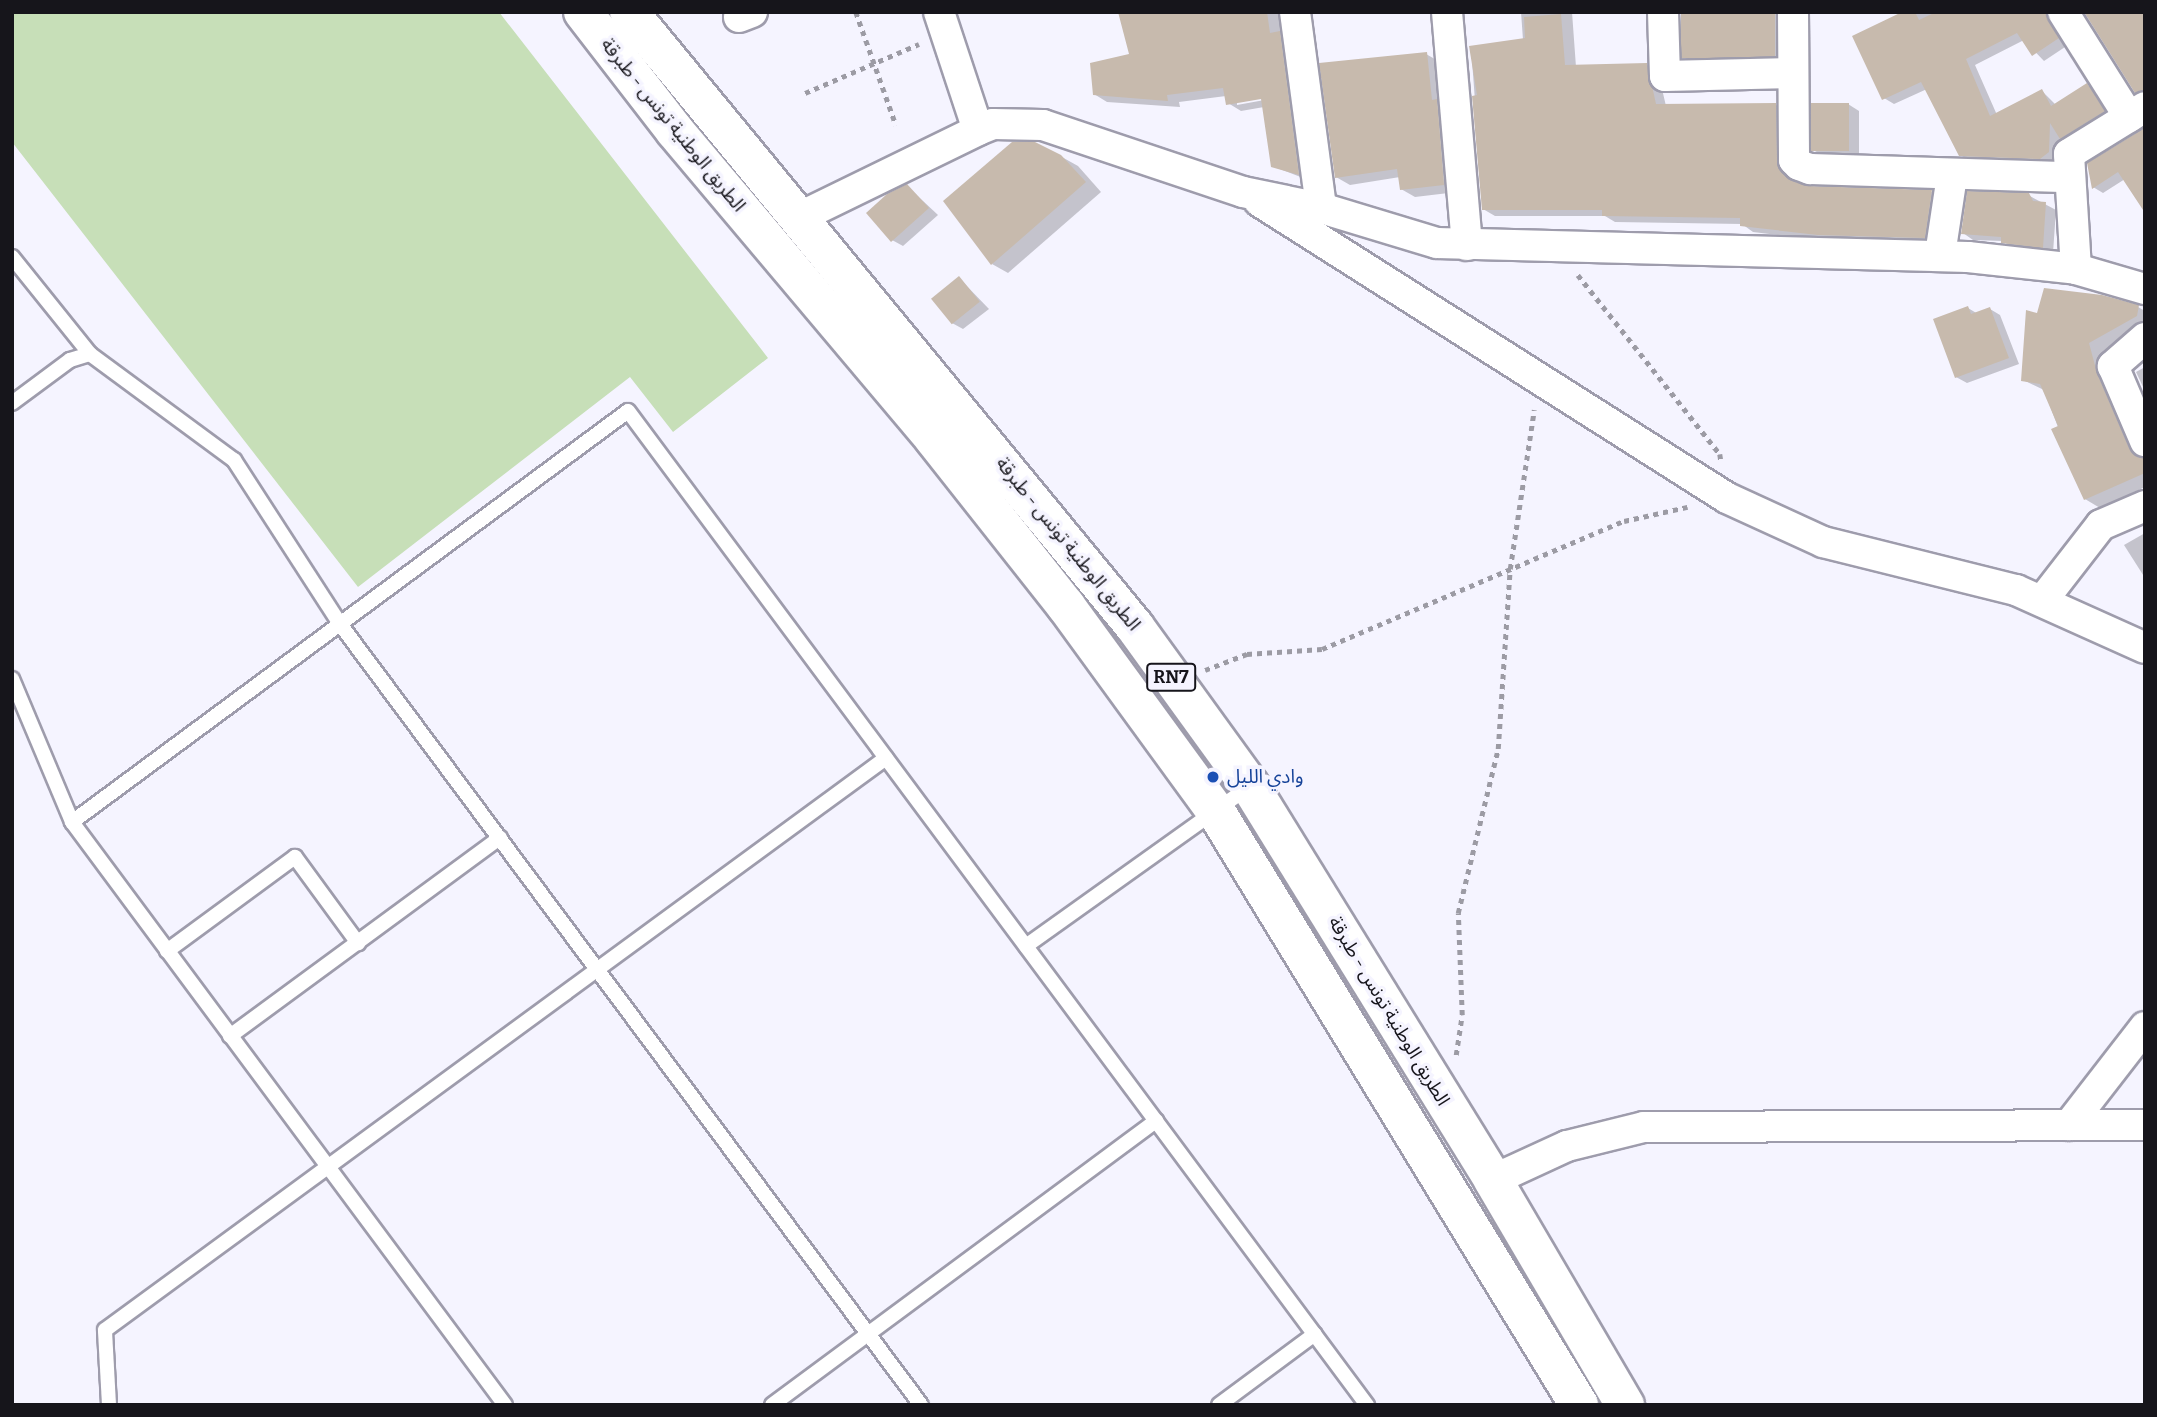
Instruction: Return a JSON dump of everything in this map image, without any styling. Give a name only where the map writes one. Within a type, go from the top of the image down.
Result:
[{"type":"main road","name":"الطريق الوطنية تونس - طبرقة","points":[[583,12],[675,131],[984,501],[1217,813],[1579,1405]]},
{"type":"main road","name":"الطريق الوطنية تونس - طبرقة","points":[[629,12],[1135,627],[1250,786],[1493,1180],[1625,1405]]},
{"type":"street","points":[[1295,12],[1321,208]]},
{"type":"street","points":[[1447,12],[1467,245]]},
{"type":"street","points":[[1663,12],[1665,76],[1793,73]]},
{"type":"street","points":[[1793,12],[1794,160],[1800,164],[1810,169],[1952,176],[2070,177]]},
{"type":"street","points":[[2063,12],[2137,112],[2069,154],[2076,269]]},
{"type":"street","points":[[942,23],[978,130]]},
{"type":"street","points":[[800,218],[993,124],[1043,125],[1244,192],[1321,208],[1437,243],[1554,243],[1940,255],[2076,269],[2145,289]]},
{"type":"street","points":[[1940,255],[1952,176]]},
{"type":"street","points":[[1244,192],[1727,498],[1823,542],[2016,590],[2145,648]]},
{"type":"street","points":[[2145,338],[2113,366],[2145,441]]},
{"type":"street","points":[[2042,601],[2101,525],[2145,506]]},
{"type":"street","points":[[2069,1125],[2145,1027]]},
{"type":"street","points":[[1493,1180],[1567,1146],[1644,1127],[2145,1125]]},
{"type":"lane","points":[[12,257],[90,354],[234,460],[340,624],[921,1405]]},
{"type":"lane","points":[[12,403],[70,360],[90,354]]},
{"type":"lane","points":[[72,822],[628,411],[1367,1405]]},
{"type":"lane","points":[[12,678],[72,822],[505,1405]]},
{"type":"lane","points":[[109,1405],[105,1331],[886,758]]},
{"type":"lane","points":[[1026,946],[1217,813],[1250,786]]},
{"type":"lane","points":[[230,1036],[499,838]]},
{"type":"lane","points":[[167,951],[295,857],[358,943]]},
{"type":"lane","points":[[772,1405],[1156,1121]]},
{"type":"lane","points":[[1219,1405],[1315,1334]]},
{"type":"path","points":[[856,12],[872,65],[896,125]]},
{"type":"path","points":[[805,93],[872,65],[942,23]]},
{"type":"path","points":[[1174,681],[1247,654],[1322,649],[1624,520],[1727,498],[1720,454],[1554,243]]},
{"type":"path","points":[[1439,1091],[1454,1065],[1462,1015],[1458,913],[1498,749],[1510,569],[1538,378]]},
{"type":"green space","points":[[12,12],[499,12],[768,358],[673,432],[630,377],[358,587],[12,142]]},
{"type":"building","points":[[1118,12],[1267,12],[1270,33],[1280,31],[1299,175],[1271,167],[1261,99],[1226,105],[1223,88],[1167,95],[1168,101],[1093,95],[1090,63],[1129,54]]},
{"type":"building","points":[[1681,12],[1775,12],[1775,58],[1681,58]]},
{"type":"building","points":[[1902,12],[1915,12],[1919,20],[1936,12],[2046,12],[2059,38],[2032,56],[2017,33],[1966,59],[1990,116],[2042,89],[2051,106],[2087,83],[2105,111],[2060,139],[2050,123],[2049,152],[2040,159],[1959,156],[1921,82],[1882,100],[1852,36]]},
{"type":"building","points":[[2084,12],[2145,12],[2145,90],[2135,93]]},
{"type":"building","points":[[1561,14],[1565,65],[1647,63],[1656,104],[1776,103],[1777,161],[1793,181],[1809,186],[1932,190],[1925,238],[1818,235],[1740,226],[1740,218],[1602,216],[1602,210],[1482,210],[1472,96],[1477,95],[1469,46],[1525,38],[1524,17]]},
{"type":"building","points":[[1427,52],[1432,100],[1437,99],[1444,185],[1400,190],[1397,169],[1335,178],[1319,63]]},
{"type":"building","points":[[1811,103],[1849,103],[1849,151],[1811,151]]},
{"type":"building","points":[[2145,128],[2145,213],[2118,172],[2092,189],[2087,163]]},
{"type":"building","points":[[1012,142],[1035,142],[1061,155],[1086,182],[991,265],[943,201]]},
{"type":"building","points":[[907,184],[929,208],[891,242],[866,213],[887,194]]},
{"type":"building","points":[[1967,191],[2029,193],[2033,201],[2046,202],[2043,248],[2001,243],[2001,237],[1961,234]]},
{"type":"building","points":[[959,276],[980,302],[952,324],[931,299]]},
{"type":"building","points":[[2044,288],[2102,295],[2139,305],[2137,316],[2089,343],[2097,373],[2129,448],[2145,458],[2145,473],[2084,500],[2051,429],[2058,426],[2040,384],[2021,381],[2026,310],[2037,313]]},
{"type":"building","points":[[1968,306],[1971,314],[1990,307],[2009,358],[1955,378],[1933,319]]},
{"type":"place","name":"وادي الليل","points":[[1213,777]]}]
